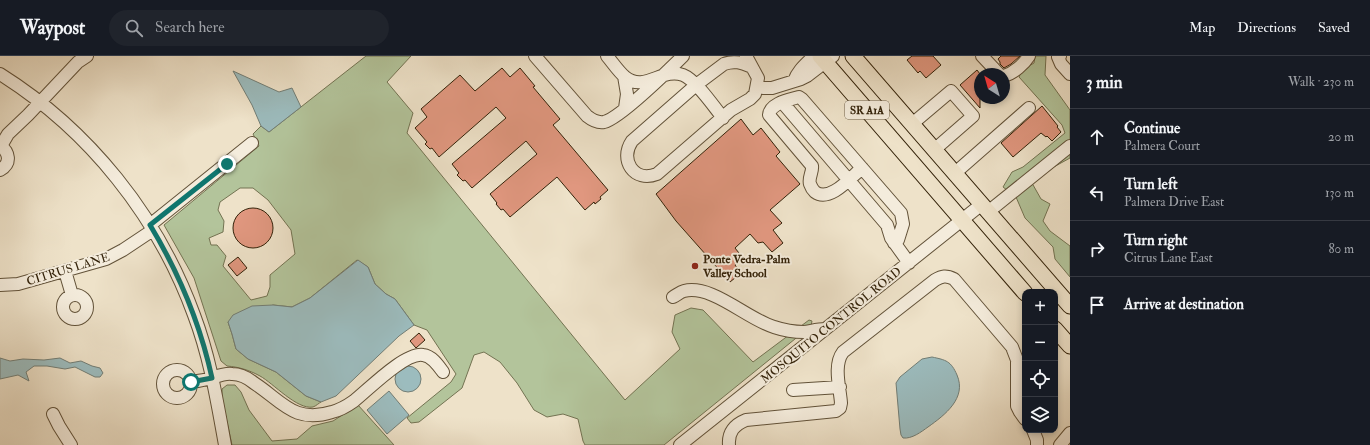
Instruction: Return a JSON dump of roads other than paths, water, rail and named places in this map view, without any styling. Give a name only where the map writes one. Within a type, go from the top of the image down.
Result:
[{"type":"main road","name":"SR A1A","points":[[853,56],[1070,306]]},
{"type":"main road","name":"SR A1A","points":[[823,58],[1022,290]]},
{"type":"main road","points":[[1058,332],[1070,346]]},
{"type":"street","points":[[0,170],[7,164],[8,154],[1,145],[8,134],[78,62],[87,56]]},
{"type":"street","points":[[535,56],[591,119],[605,122],[612,119],[664,75],[683,56]]},
{"type":"street","points":[[607,56],[624,76],[632,82],[644,83],[664,75],[678,74],[684,76],[696,85],[723,118]]},
{"type":"street","points":[[746,56],[752,67],[758,78],[757,87],[750,99],[731,110],[657,174],[652,176],[641,175],[632,169],[626,155],[628,146],[696,85],[724,64],[729,62],[740,62],[752,67]]},
{"type":"street","points":[[982,56],[993,68]]},
{"type":"street","points":[[1010,73],[1020,66],[1029,56]]},
{"type":"street","points":[[1060,56],[1058,57],[1061,64],[1070,74]]},
{"type":"street","points":[[757,87],[772,88],[801,79],[807,76],[823,58]]},
{"type":"street","points":[[0,74],[40,102],[63,121],[93,150],[126,190],[152,228],[180,280],[194,315],[212,378],[225,445]]},
{"type":"street","points":[[624,76],[627,94],[625,108]]},
{"type":"street","points":[[912,124],[951,91],[973,116],[934,150]]},
{"type":"street","points":[[862,168],[832,193],[824,195],[814,191],[810,184],[812,166],[769,115],[769,112],[774,106],[782,102],[799,97],[802,99],[862,168],[901,213],[903,224],[898,240],[894,243]]},
{"type":"street","points":[[782,102],[887,225],[891,238],[909,263]]},
{"type":"street","points":[[955,173],[1029,108]]},
{"type":"street","name":"CITRUS LANE","points":[[0,285],[18,284],[65,271],[106,259],[123,250],[152,228],[252,143]]},
{"type":"street","name":"MOSQUITO CONTROL ROAD","points":[[680,445],[962,220],[985,208],[1070,146]]},
{"type":"street","points":[[65,271],[72,295]]},
{"type":"street","points":[[729,445],[730,434],[733,428],[746,420],[836,411],[840,408],[841,403],[838,361],[843,352],[935,280],[946,276],[954,279],[1012,347],[1017,360],[1017,406],[1022,415]]},
{"type":"street","points":[[673,297],[690,290],[701,292],[712,295],[774,328],[804,332],[826,329]]},
{"type":"street","points":[[191,382],[232,374],[241,375],[253,382],[285,407],[305,415],[316,415],[344,408],[407,358],[417,355],[424,355],[430,358],[443,372]]},
{"type":"street","points":[[793,390],[840,386]]},
{"type":"street","points":[[53,414],[71,445]]},
{"type":"street","points":[[1060,445],[1070,432]]},
{"type":"street","points":[[1034,433],[1037,445]]},
{"type":"water","points":[[233,71],[279,92],[292,88],[301,107],[269,132],[261,126],[252,105]]},
{"type":"water","points":[[358,260],[368,267],[375,284],[386,294],[395,299],[414,325],[399,336],[336,396],[321,402],[306,396],[276,372],[248,359],[236,349],[228,322],[233,315],[252,306],[273,305],[292,307],[310,298]]},
{"type":"water","points":[[932,357],[948,362],[955,370],[959,383],[957,398],[953,405],[935,422],[916,435],[903,438],[900,429],[896,383],[900,377],[922,359]]},
{"type":"water","points":[[0,358],[10,361],[23,359],[44,360],[60,358],[70,363],[81,361],[100,368],[103,373],[100,377],[95,377],[75,367],[65,369],[47,366],[34,366],[26,372],[29,381],[18,375],[0,379]]},
{"type":"water","points":[[408,366],[417,370],[421,379],[417,388],[408,392],[399,388],[395,379],[399,370]]},
{"type":"water","points":[[389,391],[409,415],[387,434],[367,410]]},
{"type":"place","name":"Ponte Vedra-Palm Valley School","points":[[695,266]]}]
